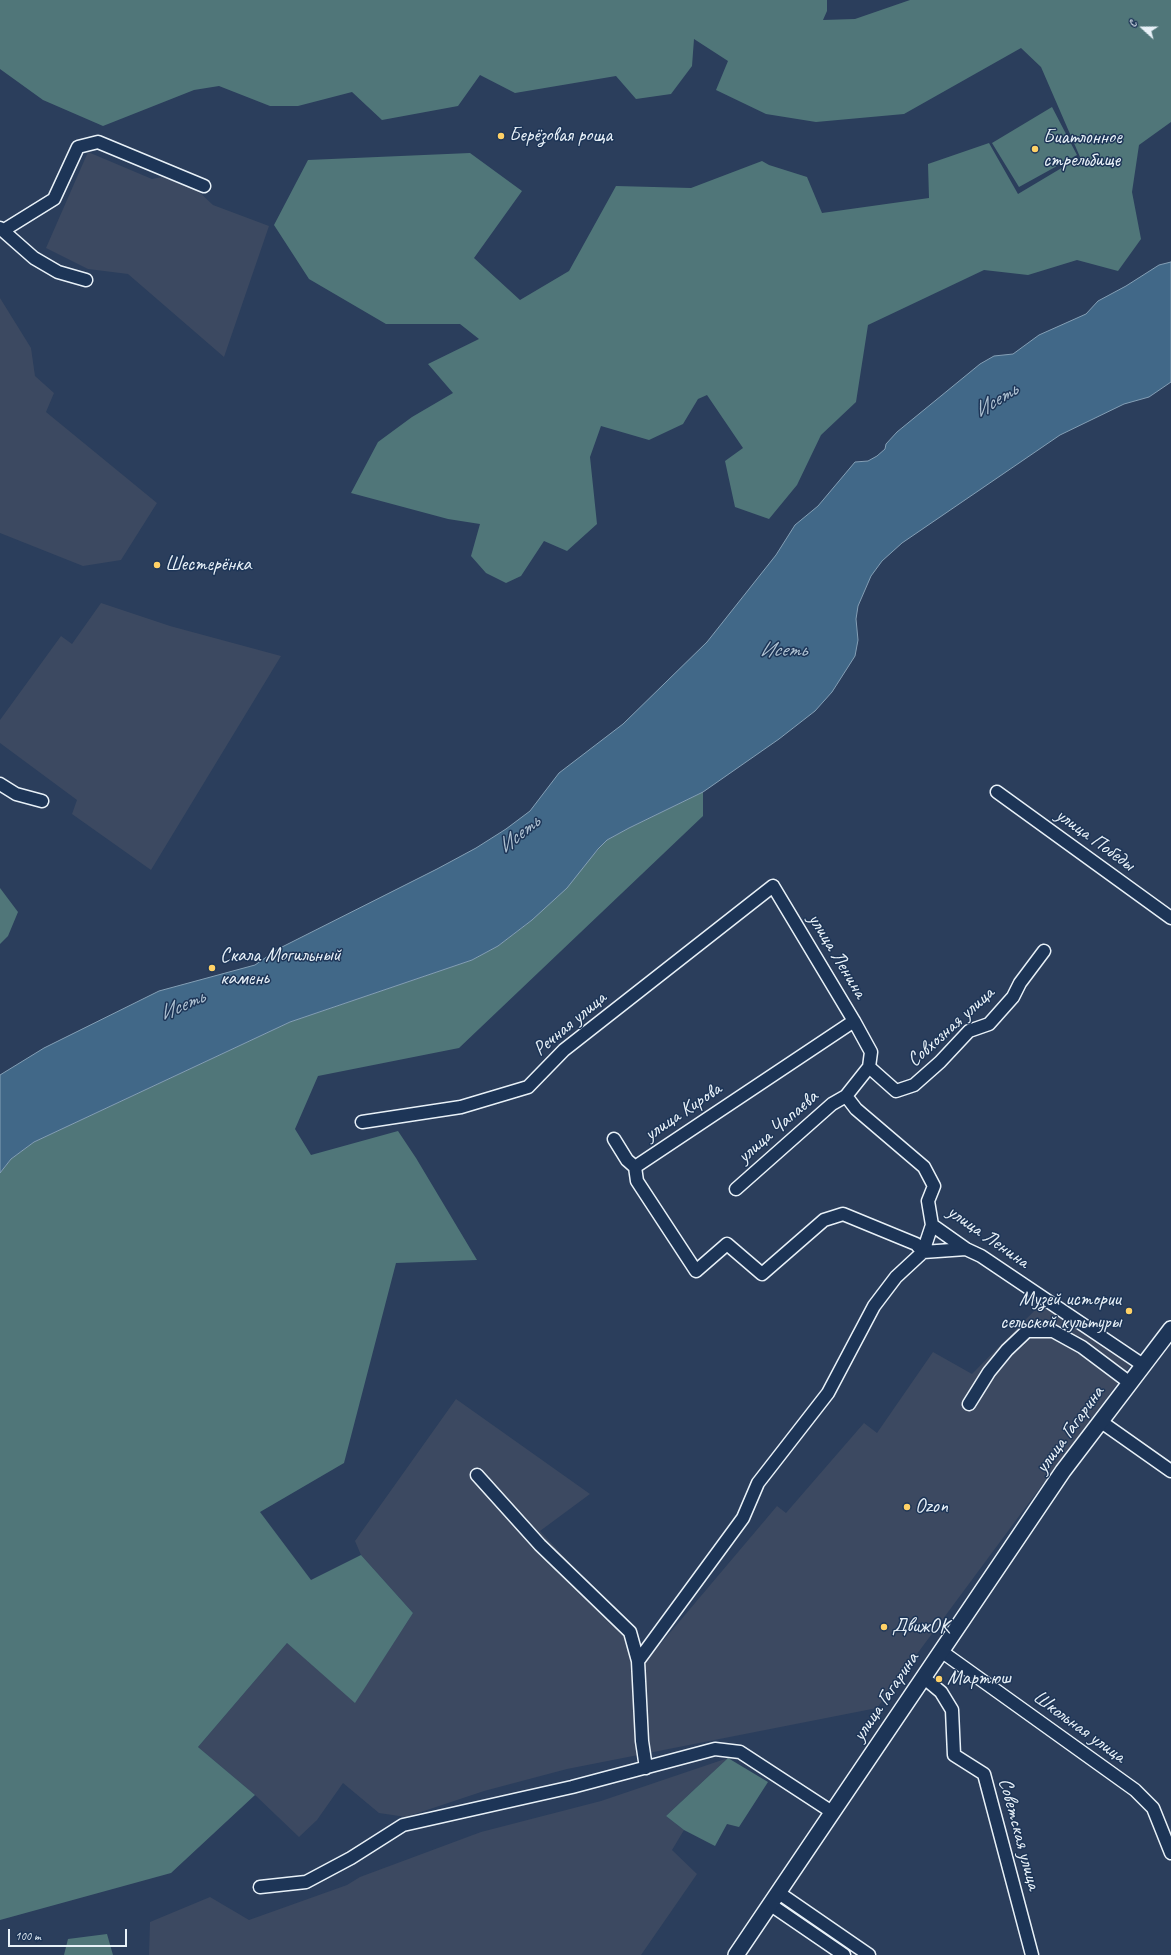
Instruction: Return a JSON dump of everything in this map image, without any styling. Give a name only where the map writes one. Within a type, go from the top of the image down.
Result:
[{"type":"main road","name":"улица Гагарина","points":[[736,1955],[1063,1471],[1171,1328]]},
{"type":"street","points":[[86,280],[58,272],[34,258],[2,229],[54,199],[78,147],[98,142],[204,186]]},
{"type":"street","points":[[0,784],[16,794],[42,801]]},
{"type":"street","name":"улица Победы","points":[[997,792],[1171,918]]},
{"type":"street","name":"улица Ленина","points":[[773,886],[871,1052],[869,1067]]},
{"type":"street","name":"Речная улица","points":[[362,1122],[461,1107],[528,1087],[564,1050],[773,886]]},
{"type":"street","name":"Совхозная улица","points":[[869,1067],[896,1091],[914,1085],[940,1062],[969,1031],[989,1024],[1013,997],[1020,983],[1044,951]]},
{"type":"street","name":"улица Кирова","points":[[854,1021],[635,1168],[637,1181],[696,1272],[727,1244],[762,1274],[824,1220],[843,1214],[916,1244],[923,1252]]},
{"type":"street","points":[[846,1096],[869,1067]]},
{"type":"street","name":"улица Ленина","points":[[846,1096],[856,1109],[924,1167],[934,1186],[928,1201],[932,1225],[966,1249],[981,1256],[1143,1366]]},
{"type":"street","name":"улица Чапаева","points":[[736,1189],[832,1104],[846,1096]]},
{"type":"street","points":[[614,1139],[627,1160],[635,1168]]},
{"type":"street","points":[[638,1661],[743,1518],[758,1483],[828,1393],[874,1306],[896,1277],[923,1252],[932,1225]]},
{"type":"street","points":[[923,1252],[966,1249]]},
{"type":"street","points":[[969,1404],[989,1372],[1007,1350],[1027,1331],[1053,1331],[1082,1347],[1130,1383]]},
{"type":"street","points":[[1100,1421],[1171,1471]]},
{"type":"street","points":[[477,1475],[540,1545],[630,1632],[638,1661],[642,1741],[646,1768]]},
{"type":"street","name":"Школьная улица","points":[[941,1651],[1135,1790],[1153,1808],[1171,1853]]},
{"type":"street","name":"Советская улица","points":[[923,1677],[942,1692],[952,1710],[954,1755],[984,1774],[1032,1955]]},
{"type":"street","points":[[260,1887],[306,1882],[351,1858],[403,1825],[646,1768],[715,1749],[740,1752],[832,1812]]},
{"type":"street","points":[[775,1899],[844,1955]]},
{"type":"street","points":[[775,1899],[869,1955]]},
{"type":"shaded area","points":[[88,152],[152,179],[162,177],[197,190],[213,205],[269,226],[224,357],[128,274],[88,269],[46,248]]},
{"type":"shaded area","points":[[0,298],[31,348],[35,376],[54,393],[46,412],[157,503],[121,560],[83,566],[0,533]]},
{"type":"shaded area","points":[[101,603],[170,626],[281,656],[151,870],[72,814],[77,800],[0,743],[0,720],[61,636],[72,644]]},
{"type":"shaded area","points":[[1042,1303],[1131,1365],[877,1708],[567,1769],[484,1791],[406,1817],[379,1813],[343,1783],[317,1820],[299,1837],[255,1795],[198,1747],[287,1643],[355,1702],[413,1613],[361,1555],[355,1541],[456,1399],[590,1494],[540,1531],[631,1628],[646,1661],[777,1506],[786,1513],[864,1423],[877,1433],[933,1352],[972,1374]]},
{"type":"shaded area","points":[[728,1758],[666,1816],[684,1830],[672,1850],[697,1874],[641,1955],[149,1955],[150,1922],[210,1897],[249,1920],[347,1885],[360,1877],[481,1832],[601,1801]]},
{"type":"green space","points":[[0,0],[827,0],[827,11],[823,20],[855,19],[910,0],[1171,0],[1171,122],[1139,145],[1132,192],[1141,239],[1118,271],[1077,260],[1028,275],[984,270],[868,325],[856,402],[821,435],[797,485],[769,519],[735,507],[725,461],[743,448],[707,395],[698,399],[683,424],[649,440],[601,426],[590,457],[597,524],[567,551],[544,541],[521,576],[506,583],[486,573],[471,556],[480,524],[448,519],[351,493],[378,442],[412,417],[453,393],[428,364],[479,339],[460,324],[386,324],[309,279],[274,225],[308,160],[470,153],[522,191],[474,258],[520,300],[569,271],[616,186],[691,188],[762,161],[769,165],[807,177],[822,213],[929,198],[928,164],[989,143],[1018,194],[1080,157],[1041,67],[1021,48],[904,114],[816,122],[766,114],[716,90],[728,61],[694,39],[692,66],[671,94],[636,99],[616,76],[515,93],[480,75],[458,106],[382,120],[352,92],[298,106],[270,106],[219,86],[194,90],[103,126],[43,100],[0,69]]},
{"type":"green space","name":"Биатлонное стрельбище","points":[[1052,107],[1077,155],[1019,187],[992,143]]},
{"type":"green space","points":[[703,792],[703,816],[459,1048],[318,1076],[295,1129],[311,1155],[398,1131],[416,1158],[477,1260],[396,1263],[344,1463],[260,1512],[311,1580],[361,1555],[413,1613],[355,1703],[287,1643],[198,1747],[255,1795],[171,1873],[0,1920],[0,1173],[11,1159],[34,1142],[290,1022],[472,960],[498,946],[532,920],[607,840]]},
{"type":"green space","points":[[0,888],[18,912],[8,936],[0,944]]},
{"type":"green space","points":[[728,1758],[768,1782],[739,1827],[727,1824],[715,1846],[684,1830],[666,1816]]},
{"type":"green space","points":[[107,1934],[113,1955],[64,1955],[68,1939]]},
{"type":"water","name":"Исеть","points":[[1171,262],[1171,382],[1149,397],[1124,404],[1060,435],[902,543],[882,561],[871,576],[858,606],[856,619],[858,640],[855,656],[832,692],[815,711],[779,739],[703,792],[607,840],[567,888],[532,920],[498,946],[472,960],[290,1022],[34,1142],[11,1159],[0,1173],[0,1075],[44,1048],[159,991],[255,965],[278,949],[437,869],[476,848],[506,829],[530,811],[559,773],[623,724],[707,642],[776,555],[795,525],[818,506],[855,462],[868,461],[877,456],[885,449],[886,444],[897,432],[980,364],[994,356],[1013,354],[1039,335],[1086,314],[1098,301],[1126,286],[1159,265]]},
{"type":"place","name":"Берёзовая роща","points":[[501,136]]},
{"type":"place","name":"Биатлонное стрельбище","points":[[1035,149]]},
{"type":"place","name":"Шестерёнка","points":[[157,565]]},
{"type":"place","name":"Скала Могильный камень","points":[[212,968]]},
{"type":"place","name":"Музей истории сельской культуры","points":[[1129,1311]]},
{"type":"place","name":"Ozon","points":[[907,1507]]},
{"type":"place","name":"ДвижОК","points":[[884,1627]]},
{"type":"place","name":"Мартюш","points":[[939,1679]]}]
